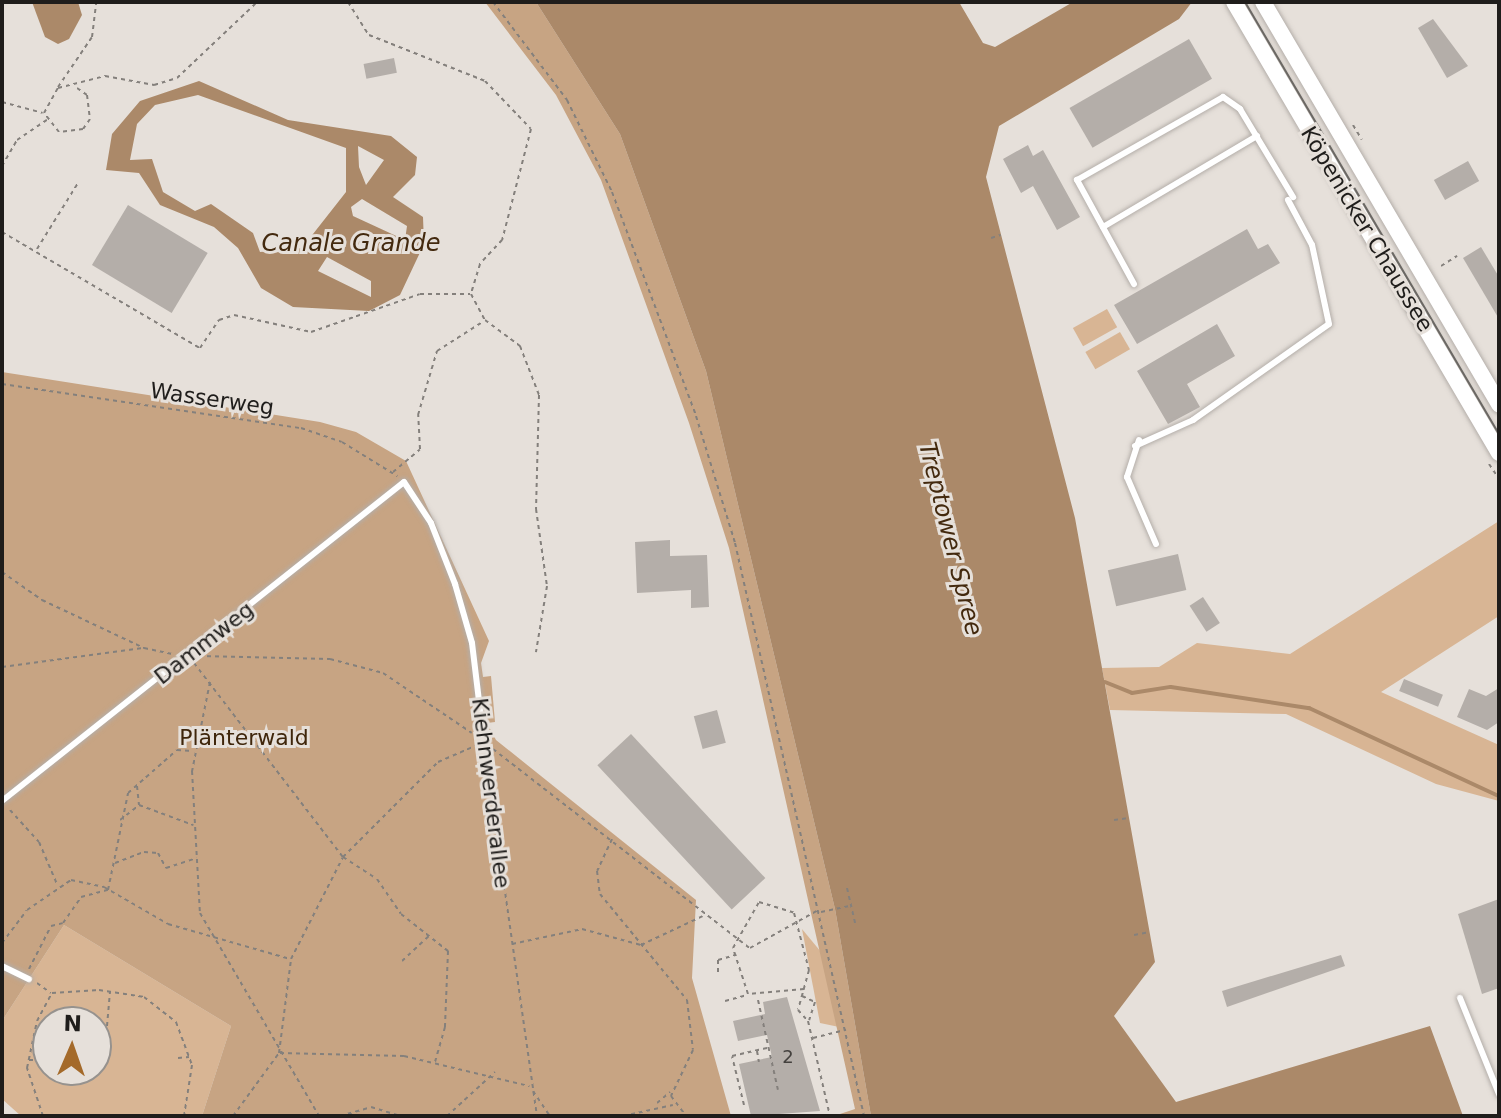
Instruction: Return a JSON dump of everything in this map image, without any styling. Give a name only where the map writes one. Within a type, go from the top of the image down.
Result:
[{"type":"main road","name":"Köpenicker Chaussee","points":[[1263,2],[1359,158],[1499,405]]},
{"type":"main road","name":"Köpenicker Chaussee","points":[[1235,3],[1332,174],[1499,453]]},
{"type":"lane","points":[[1134,284],[1077,180],[1223,97],[1257,136],[1291,198],[1312,245],[1329,324],[1193,420],[1137,443],[1127,477],[1156,544]]},
{"type":"lane","points":[[1103,227],[1257,136]]},
{"type":"lane","points":[[1332,174],[1359,158]]},
{"type":"lane","name":"Dammweg","points":[[2,801],[404,482]]},
{"type":"lane","name":"Kiehnwerderallee","points":[[404,482],[431,523],[455,584],[472,643],[484,742]]},
{"type":"lane","points":[[2,966],[26,978]]},
{"type":"lane","points":[[1460,998],[1499,1094]]},
{"type":"path","points":[[44,113],[68,63],[92,37],[96,2]]},
{"type":"path","points":[[58,88],[77,88],[105,76],[154,85],[177,78],[257,2]]},
{"type":"path","points":[[348,2],[369,35],[485,81],[531,129],[502,240],[480,264],[471,294],[485,320],[520,346],[539,395],[536,509],[547,586],[536,652]]},
{"type":"path","points":[[493,2],[574,113],[612,192],[696,416],[735,543],[848,1029],[864,1116]]},
{"type":"path","points":[[44,113],[59,132],[83,129],[92,107],[77,88]]},
{"type":"path","points":[[2,102],[44,113]]},
{"type":"path","points":[[2,166],[17,140],[47,120]]},
{"type":"path","points":[[37,249],[78,183]]},
{"type":"path","points":[[2,232],[37,249],[200,348],[219,320],[234,315],[311,332],[420,294],[471,294]]},
{"type":"path","points":[[991,238],[1001,235]]},
{"type":"path","points":[[1441,266],[1457,256]]},
{"type":"path","points":[[393,472],[420,449],[418,415],[437,351],[485,320]]},
{"type":"path","name":"Wasserweg","points":[[2,384],[301,428],[393,472],[404,482]]},
{"type":"path","points":[[2,572],[144,648],[187,657],[330,659],[383,673],[484,742],[612,839],[704,916],[750,948],[821,910],[851,905]]},
{"type":"path","points":[[2,667],[144,648]]},
{"type":"path","points":[[187,657],[210,681],[343,857],[377,879],[401,914],[432,933],[448,951],[445,1027],[435,1062]]},
{"type":"path","points":[[210,681],[193,751],[197,857],[210,938],[319,1116]]},
{"type":"path","points":[[233,1116],[279,1053],[291,959],[343,857],[438,762],[484,742]]},
{"type":"path","name":"Kiehnwerderallee","points":[[484,742],[530,1087],[537,1116]]},
{"type":"path","points":[[108,890],[119,821],[137,784],[177,750],[193,751]]},
{"type":"path","points":[[137,784],[139,805]]},
{"type":"path","points":[[2,801],[39,842],[58,886]]},
{"type":"path","points":[[139,805],[195,826]]},
{"type":"path","points":[[119,821],[139,805]]},
{"type":"path","points":[[1114,820],[1129,818]]},
{"type":"path","points":[[612,839],[597,871],[600,894],[687,1000],[693,1050],[672,1089],[656,1104]]},
{"type":"path","points":[[114,863],[144,852],[158,853],[166,868],[197,857]]},
{"type":"path","points":[[2,943],[58,886],[90,882],[210,938],[291,959]]},
{"type":"path","points":[[847,888],[855,923]]},
{"type":"path","points":[[108,890],[81,897],[63,923],[51,926],[26,978],[52,993],[110,990],[157,1004],[176,1022],[191,1057],[184,1116]]},
{"type":"path","points":[[748,994],[737,955],[738,940],[759,902],[794,913],[809,970],[798,1010],[808,1021],[830,1116]]},
{"type":"path","points":[[510,944],[582,929],[641,945],[704,916]]},
{"type":"path","points":[[1134,935],[1150,932]]},
{"type":"path","points":[[402,961],[432,933]]},
{"type":"path","points":[[718,972],[718,960],[737,955]]},
{"type":"path","points":[[725,1001],[748,994],[758,998],[804,989]]},
{"type":"path","points":[[109,1006],[110,990]]},
{"type":"path","points":[[43,1116],[27,1059],[52,993]]},
{"type":"path","points":[[801,996],[815,1002],[808,1021]]},
{"type":"path","points":[[758,998],[778,1090]]},
{"type":"path","points":[[812,1038],[848,1029]]},
{"type":"path","points":[[744,1105],[732,1056],[767,1048]]},
{"type":"path","points":[[757,1050],[759,1062]]},
{"type":"path","points":[[279,1053],[435,1062],[495,1072],[530,1087],[550,1116]]},
{"type":"path","points":[[178,1058],[191,1057]]},
{"type":"path","points":[[27,1059],[32,1059]]},
{"type":"path","points":[[447,1116],[495,1072]]},
{"type":"path","points":[[672,1089],[674,1105]]},
{"type":"path","points":[[623,1116],[656,1104],[674,1105],[686,1116]]},
{"type":"path","points":[[340,1116],[371,1107],[400,1116]]},
{"type":"shaded area","points":[[1107,309],[1117,327],[1083,346],[1073,328]]},
{"type":"shaded area","points":[[1120,332],[1130,349],[1095,369],[1085,352]]},
{"type":"shaded area","points":[[1499,521],[1499,616],[1381,692],[1499,745],[1499,801],[1436,784],[1286,714],[1110,710],[1102,668],[1159,667],[1197,643],[1290,654]]},
{"type":"shaded area","points":[[64,925],[231,1026],[202,1116],[21,1116],[2,1099],[2,1021]]},
{"type":"shaded area","points":[[802,929],[826,958],[844,1028],[820,1023]]},
{"type":"green space","points":[[485,2],[536,2],[620,134],[706,371],[835,909],[871,1116],[834,1116],[855,1109],[729,548],[689,423],[601,180],[556,95]]},
{"type":"green space","name":"Plänterwald","points":[[2,372],[320,422],[356,432],[406,461],[489,641],[481,663],[483,677],[491,676],[495,722],[487,723],[496,740],[696,900],[692,978],[731,1116],[202,1116],[231,1026],[64,925],[2,1021]]},
{"type":"water","points":[[32,2],[78,2],[82,15],[69,39],[58,44],[45,37]]},
{"type":"water","name":"Treptower Spree","points":[[536,2],[959,2],[983,43],[995,47],[1073,2],[1192,2],[1179,19],[999,126],[986,177],[1075,518],[1155,962],[1114,1016],[1176,1102],[1430,1026],[1463,1116],[871,1116],[835,909],[706,371],[620,134]]},
{"type":"water","name":"Canale Grande","points":[[199,81],[288,120],[391,136],[417,157],[415,175],[393,197],[423,217],[424,244],[400,295],[369,311],[293,307],[261,288],[238,248],[214,227],[160,205],[139,173],[106,170],[112,134],[140,101]],"holes":[[[198,95],[346,148],[346,192],[302,248],[260,252],[253,233],[211,204],[195,211],[163,192],[152,159],[130,160],[137,124],[155,105]],[[358,146],[384,160],[366,185],[359,167]],[[362,199],[407,226],[405,240],[353,216],[351,207]],[[327,257],[371,281],[371,297],[318,271]]]},
{"type":"building","points":[[1433,19],[1468,66],[1447,78],[1418,28]]},
{"type":"building","points":[[1189,39],[1212,79],[1092,148],[1069,108]]},
{"type":"building","points":[[394,58],[397,73],[366,79],[364,64]]},
{"type":"building","points":[[1028,145],[1033,156],[1043,150],[1080,217],[1057,230],[1033,186],[1021,193],[1003,159]]},
{"type":"building","points":[[1468,161],[1479,181],[1445,200],[1434,180]]},
{"type":"building","points":[[128,205],[208,253],[172,313],[92,265]]},
{"type":"building","points":[[1247,229],[1258,249],[1268,244],[1280,263],[1137,344],[1114,305]]},
{"type":"building","points":[[1481,247],[1499,277],[1499,319],[1463,258]]},
{"type":"building","points":[[1217,324],[1235,356],[1187,384],[1200,407],[1168,424],[1137,371]]},
{"type":"building","points":[[670,540],[670,556],[707,555],[709,607],[691,608],[691,590],[637,593],[635,542]]},
{"type":"building","points":[[1178,554],[1186,590],[1116,606],[1108,570]]},
{"type":"building","points":[[1203,597],[1220,623],[1206,632],[1190,606]]},
{"type":"building","points":[[1404,679],[1443,695],[1438,707],[1399,691]]},
{"type":"building","points":[[1499,688],[1499,722],[1487,730],[1457,717],[1469,689],[1486,696]]},
{"type":"building","points":[[717,710],[726,743],[703,749],[694,716]]},
{"type":"building","points":[[631,734],[765,878],[732,909],[597,765]]},
{"type":"building","points":[[1499,899],[1499,988],[1482,994],[1458,914]]},
{"type":"building","points":[[1341,955],[1345,966],[1227,1007],[1222,991]]},
{"type":"building","points":[[787,997],[820,1111],[751,1116],[739,1064],[772,1057],[767,1035],[738,1041],[733,1021],[765,1014],[763,1002]]},
{"type":"waterway","points":[[1105,682],[1132,693],[1171,687],[1309,708],[1499,796]]},
{"type":"tram line","points":[[1245,2],[1499,434]]}]
